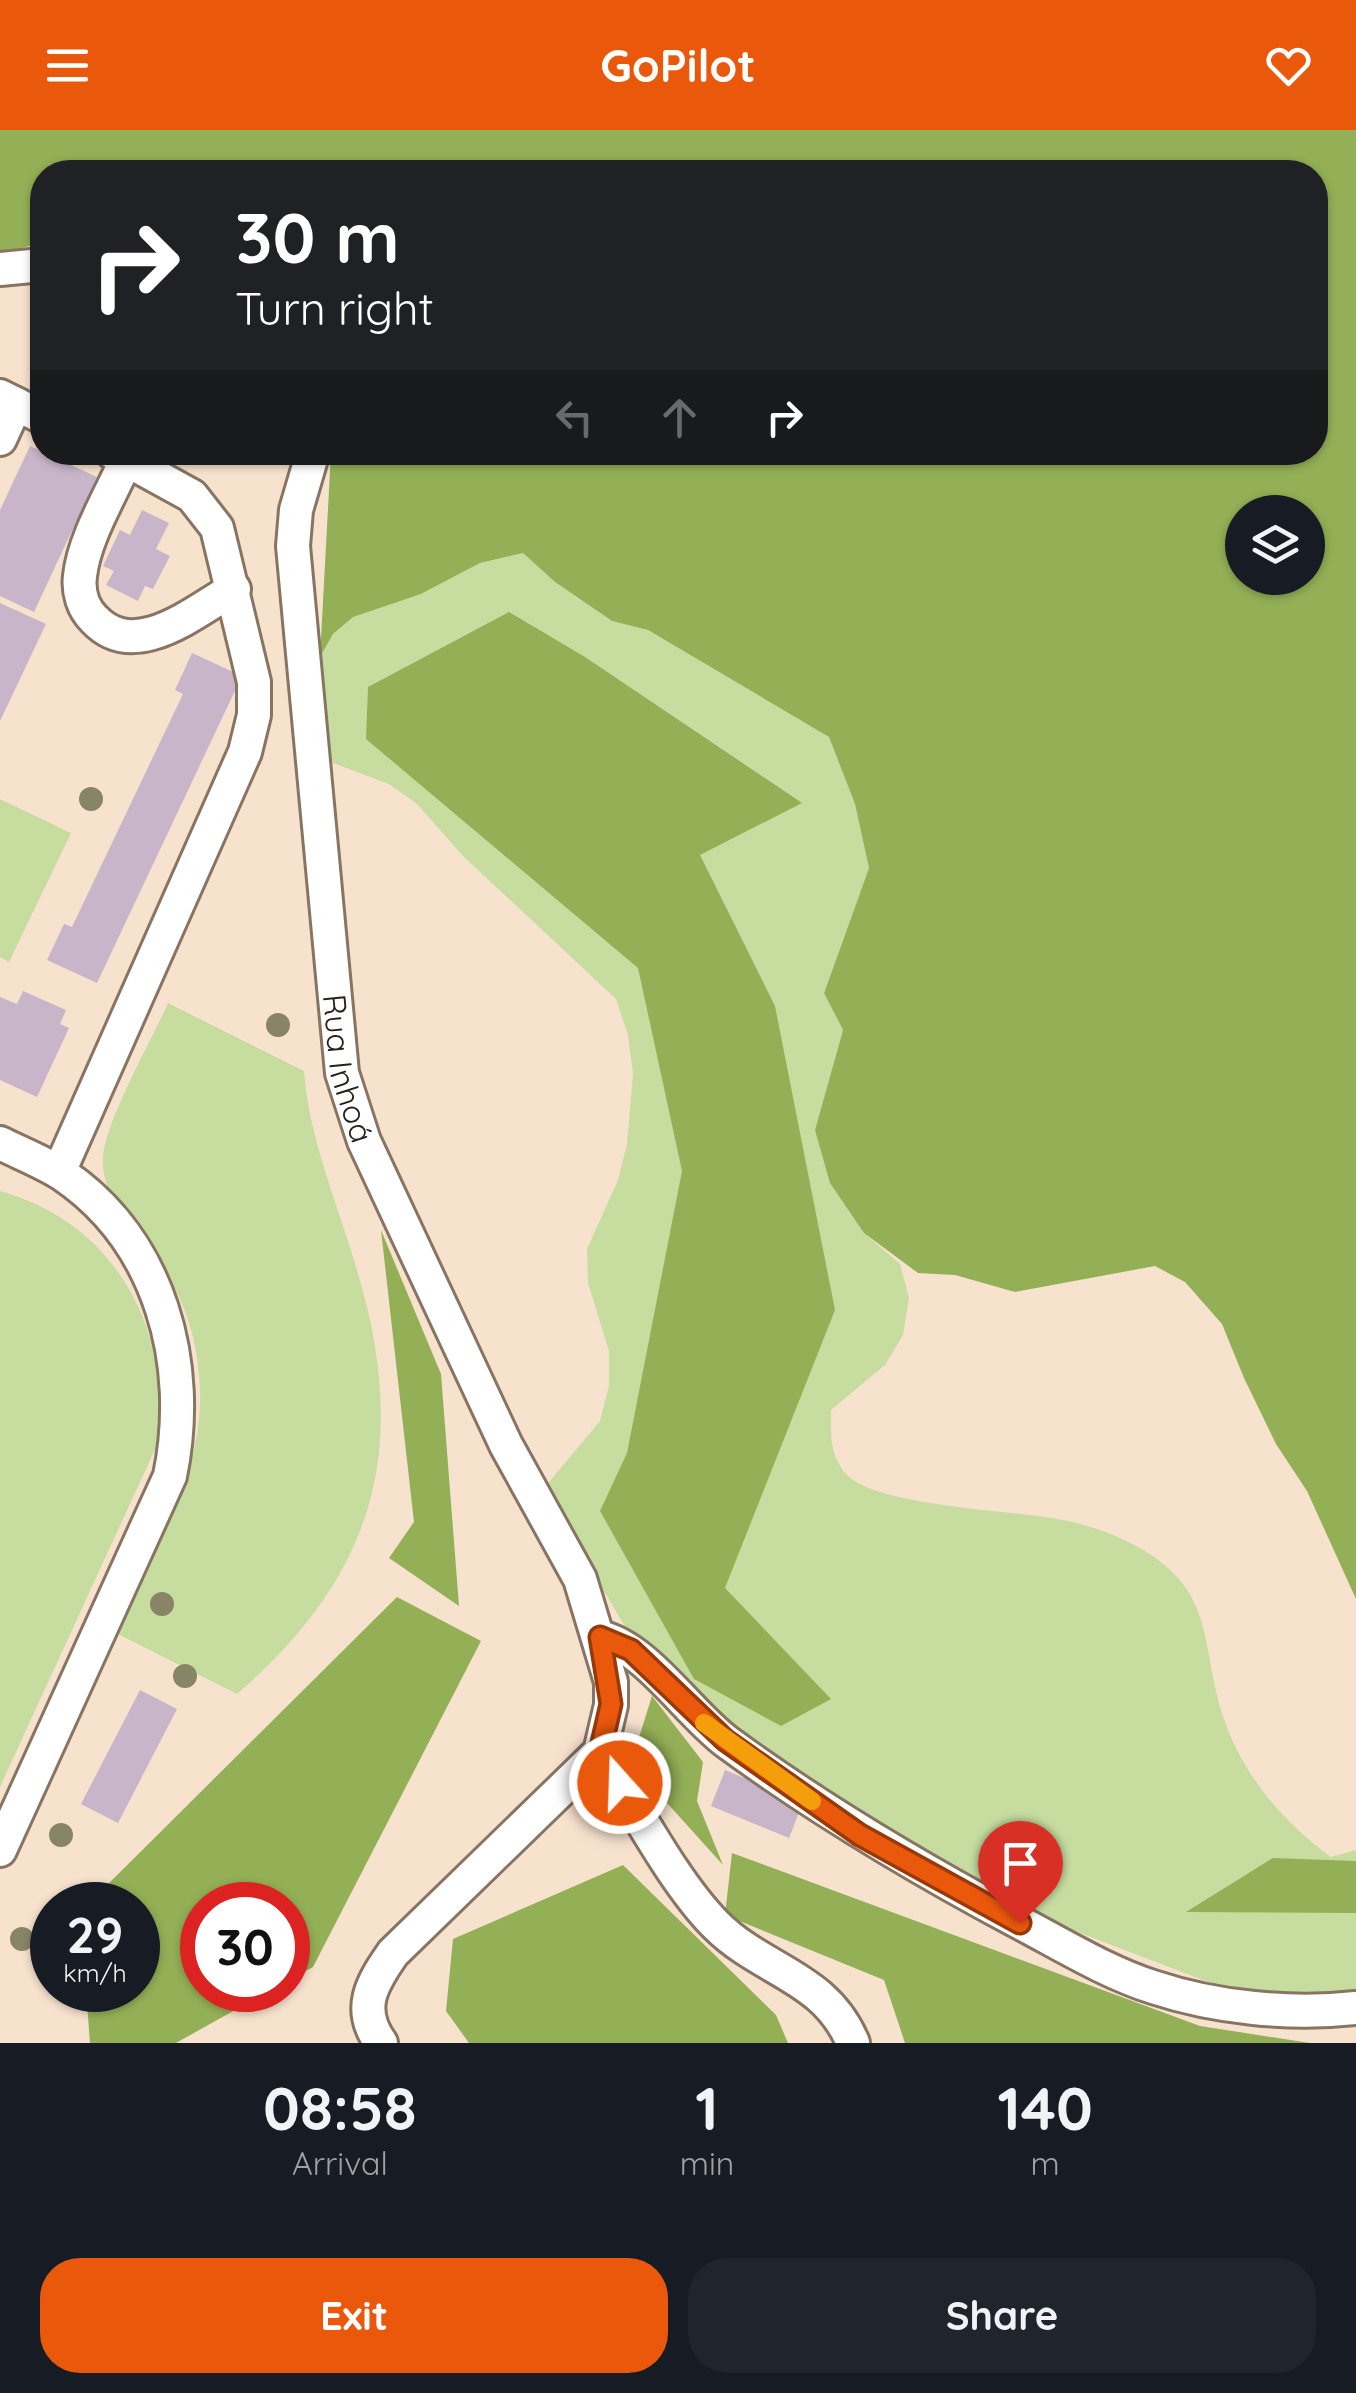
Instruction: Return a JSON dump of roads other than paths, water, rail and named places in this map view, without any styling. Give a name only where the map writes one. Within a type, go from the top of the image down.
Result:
[{"type":"street","points":[[0,269],[30,266]]},
{"type":"street","points":[[0,439],[20,406]]},
{"type":"street","points":[[116,465],[82,566],[80,592],[90,616],[124,636],[150,635],[234,589]]},
{"type":"street","points":[[59,1172],[251,734],[254,682],[224,545],[207,512],[174,484],[137,465]]},
{"type":"street","name":"Rua Inhoá","points":[[309,465],[296,510],[293,546],[342,1073],[364,1141],[506,1445],[580,1579],[600,1637],[611,1704],[600,1752]]},
{"type":"street","points":[[0,1143],[59,1172],[98,1203],[152,1282],[173,1343],[178,1376],[176,1443],[170,1476],[0,1850]]},
{"type":"street","points":[[600,1637],[631,1650],[710,1728],[860,1835],[1086,1958],[1154,1988],[1231,2004],[1317,2012],[1356,2008]]},
{"type":"street","points":[[381,2043],[368,2018],[367,2000],[372,1984],[394,1953],[600,1752],[713,1922],[741,1947],[821,1994],[846,2024],[854,2043]]}]
